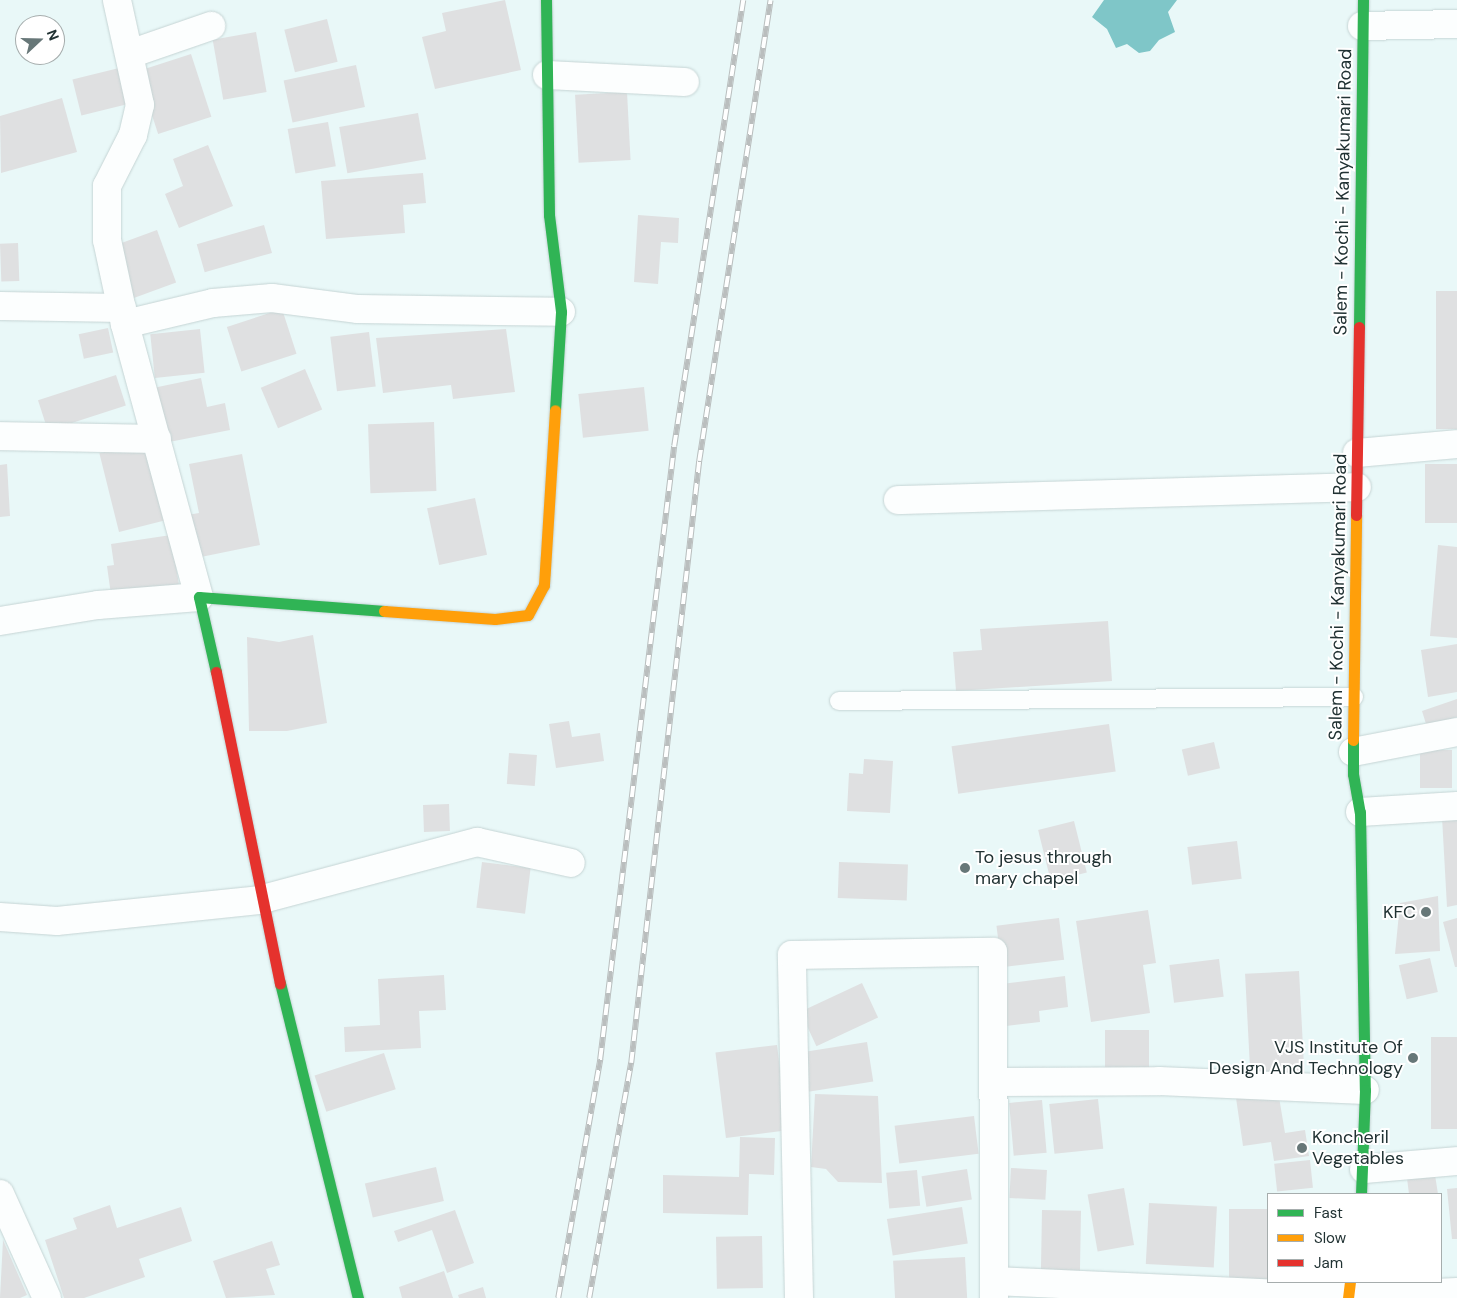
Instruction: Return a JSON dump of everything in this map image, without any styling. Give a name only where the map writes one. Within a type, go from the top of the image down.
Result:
[{"type":"street","points":[[117,0],[140,105],[133,135],[107,186],[107,240],[123,316],[199,597],[235,759],[258,900],[358,1298]]},
{"type":"street","points":[[0,621],[98,605],[199,597],[495,619],[528,615],[544,585],[561,312],[548,215],[546,0]]},
{"type":"street","points":[[1363,13],[1457,24]]},
{"type":"street","name":"Salem - Kochi - Kanyakumari Road","points":[[1362,1182],[1365,1090],[1360,812],[1354,752],[1354,697],[1363,13]]},
{"type":"street","points":[[130,54],[211,26]]},
{"type":"street","points":[[547,75],[685,82]]},
{"type":"street","points":[[0,306],[123,316],[213,303],[272,298],[358,309],[561,312]]},
{"type":"street","points":[[0,436],[157,440]]},
{"type":"street","points":[[1357,453],[1457,444]]},
{"type":"street","points":[[898,500],[1357,487]]},
{"type":"street","points":[[1354,752],[1457,732]]},
{"type":"street","points":[[1360,812],[1457,806]]},
{"type":"street","points":[[0,917],[57,921],[258,900],[477,842],[571,863]]},
{"type":"street","points":[[799,1298],[792,955],[993,952],[994,1289],[1457,1292]]},
{"type":"street","points":[[994,1082],[1159,1081],[1365,1090]]},
{"type":"street","points":[[1362,1182],[1457,1161]]},
{"type":"street","points":[[0,1194],[47,1298]]},
{"type":"lane","points":[[840,701],[1354,697]]},
{"type":"water","points":[[1104,0],[1177,0],[1168,12],[1175,32],[1159,40],[1150,51],[1139,53],[1127,44],[1116,48],[1107,29],[1092,17]]},
{"type":"building","points":[[505,0],[521,70],[435,89],[422,37],[446,31],[442,13]]},
{"type":"building","points":[[327,19],[338,62],[295,72],[284,30]]},
{"type":"building","points":[[256,32],[267,92],[223,100],[213,40]]},
{"type":"building","points":[[191,54],[211,117],[158,134],[138,71]]},
{"type":"building","points":[[356,65],[365,107],[293,122],[284,80]]},
{"type":"building","points":[[119,68],[128,104],[81,116],[72,80]]},
{"type":"building","points":[[627,92],[631,160],[579,163],[575,95]]},
{"type":"building","points":[[62,98],[77,152],[1,173],[0,116]]},
{"type":"building","points":[[418,113],[426,159],[347,173],[339,127]]},
{"type":"building","points":[[328,122],[336,166],[295,173],[288,129]]},
{"type":"building","points":[[208,145],[233,206],[179,228],[165,194],[183,186],[173,159]]},
{"type":"building","points":[[423,173],[426,203],[403,205],[405,233],[326,239],[321,181]]},
{"type":"building","points":[[638,215],[679,218],[678,243],[661,242],[658,284],[634,282]]},
{"type":"building","points":[[264,225],[272,253],[205,272],[197,244]]},
{"type":"building","points":[[157,230],[176,283],[134,298],[115,245]]},
{"type":"building","points":[[18,243],[19,281],[1,282],[0,244]]},
{"type":"building","points":[[1436,291],[1457,291],[1457,429],[1436,429]]},
{"type":"building","points":[[282,309],[297,354],[241,372],[227,327]]},
{"type":"building","points":[[108,328],[113,352],[84,359],[79,334]]},
{"type":"building","points":[[200,329],[205,373],[155,378],[150,334]]},
{"type":"building","points":[[506,329],[515,392],[453,399],[451,385],[383,393],[376,338]]},
{"type":"building","points":[[369,332],[376,387],[337,391],[330,337]]},
{"type":"building","points":[[305,369],[322,410],[278,428],[261,388]]},
{"type":"building","points":[[116,375],[126,405],[48,431],[38,400]]},
{"type":"building","points":[[201,378],[207,407],[225,403],[230,430],[164,443],[153,388]]},
{"type":"building","points":[[644,387],[649,431],[583,438],[578,394]]},
{"type":"building","points":[[434,422],[436,491],[370,493],[368,424]]},
{"type":"building","points":[[145,442],[165,521],[119,532],[99,453]]},
{"type":"building","points":[[242,454],[260,545],[196,558],[187,515],[199,513],[189,464]]},
{"type":"building","points":[[7,464],[10,516],[0,517],[0,465]]},
{"type":"building","points":[[1425,464],[1457,464],[1457,523],[1425,523]]},
{"type":"building","points":[[475,498],[487,555],[439,565],[427,508]]},
{"type":"building","points":[[171,535],[179,585],[111,595],[107,566],[114,565],[111,544]]},
{"type":"building","points":[[1438,545],[1457,547],[1457,638],[1430,636]]},
{"type":"building","points":[[1108,621],[1112,681],[956,691],[953,652],[982,650],[980,629]]},
{"type":"building","points":[[313,635],[327,723],[287,731],[249,731],[247,637],[279,642]]},
{"type":"building","points":[[1457,644],[1457,692],[1428,697],[1421,650]]},
{"type":"building","points":[[1457,699],[1457,717],[1427,727],[1422,711]]},
{"type":"building","points":[[569,721],[572,737],[600,733],[604,761],[556,768],[549,724]]},
{"type":"building","points":[[1109,724],[1116,772],[958,794],[952,746]]},
{"type":"building","points":[[1214,742],[1220,768],[1188,776],[1182,749]]},
{"type":"building","points":[[1420,750],[1452,750],[1452,788],[1420,788]]},
{"type":"building","points":[[509,753],[537,755],[535,786],[507,784]]},
{"type":"building","points":[[864,759],[893,761],[890,813],[847,811],[849,773],[863,774]]},
{"type":"building","points":[[449,804],[450,831],[424,832],[423,805]]},
{"type":"building","points":[[1442,817],[1457,817],[1457,905],[1447,907]]},
{"type":"building","points":[[1074,821],[1087,872],[1051,881],[1038,830]]},
{"type":"building","points":[[1237,841],[1242,879],[1192,885],[1187,847]]},
{"type":"building","points":[[482,862],[531,868],[525,914],[476,908]]},
{"type":"building","points":[[839,862],[908,864],[907,900],[838,898]]},
{"type":"building","points":[[1438,896],[1440,951],[1395,954],[1400,903]]},
{"type":"building","points":[[1148,910],[1156,963],[1143,965],[1150,1013],[1091,1022],[1076,921]]},
{"type":"building","points":[[1059,918],[1064,960],[1002,967],[996,926]]},
{"type":"building","points":[[1457,918],[1457,967],[1455,967],[1443,922]]},
{"type":"building","points":[[1430,958],[1438,992],[1407,999],[1399,965]]},
{"type":"building","points":[[1219,959],[1224,997],[1174,1003],[1169,965]]},
{"type":"building","points":[[1299,971],[1304,1076],[1251,1079],[1245,974]]},
{"type":"building","points":[[444,975],[446,1010],[419,1011],[421,1048],[345,1052],[344,1027],[380,1025],[378,979]]},
{"type":"building","points":[[1065,976],[1068,1007],[1039,1011],[1040,1022],[1006,1026],[1001,984]]},
{"type":"building","points":[[862,983],[878,1017],[816,1046],[800,1012]]},
{"type":"building","points":[[1105,1030],[1149,1030],[1149,1079],[1105,1079]]},
{"type":"building","points":[[1431,1037],[1457,1037],[1457,1129],[1431,1129]]},
{"type":"building","points":[[867,1042],[873,1082],[805,1092],[799,1053]]},
{"type":"building","points":[[777,1045],[787,1130],[726,1138],[715,1053]]},
{"type":"building","points":[[384,1053],[396,1089],[326,1112],[315,1076]]},
{"type":"building","points":[[1278,1091],[1285,1133],[1305,1130],[1309,1156],[1274,1161],[1271,1142],[1243,1146],[1236,1098]]},
{"type":"building","points":[[815,1094],[878,1096],[882,1183],[838,1182],[826,1169],[811,1167]]},
{"type":"building","points":[[1098,1099],[1103,1149],[1054,1154],[1049,1104]]},
{"type":"building","points":[[1042,1100],[1047,1153],[1014,1156],[1009,1103]]},
{"type":"building","points":[[974,1116],[979,1154],[899,1163],[895,1126]]},
{"type":"building","points":[[740,1137],[775,1138],[774,1175],[749,1174],[748,1215],[663,1213],[663,1175],[739,1177]]},
{"type":"building","points":[[1310,1160],[1313,1188],[1277,1192],[1274,1164]]},
{"type":"building","points":[[436,1167],[444,1201],[373,1218],[365,1183]]},
{"type":"building","points":[[1011,1168],[1047,1170],[1045,1200],[1009,1198]]},
{"type":"building","points":[[967,1169],[972,1200],[926,1207],[922,1176]]},
{"type":"building","points":[[917,1170],[920,1206],[889,1209],[886,1173]]},
{"type":"building","points":[[1435,1175],[1438,1193],[1409,1193],[1407,1178]]},
{"type":"building","points":[[1124,1188],[1134,1245],[1098,1252],[1088,1194]]},
{"type":"building","points":[[1457,1188],[1457,1239],[1452,1239],[1447,1189]]},
{"type":"building","points":[[1149,1203],[1217,1207],[1214,1267],[1146,1264]]},
{"type":"building","points":[[110,1205],[117,1228],[181,1207],[192,1241],[139,1259],[145,1277],[84,1298],[64,1298],[45,1240],[77,1229],[73,1218]]},
{"type":"building","points":[[962,1207],[968,1244],[893,1255],[887,1219]]},
{"type":"building","points":[[1229,1209],[1267,1209],[1267,1283],[1229,1283]]},
{"type":"building","points":[[455,1210],[474,1263],[447,1273],[432,1230],[398,1242],[394,1231]]},
{"type":"building","points":[[1042,1210],[1081,1211],[1080,1275],[1041,1274]]},
{"type":"building","points":[[762,1236],[763,1288],[717,1289],[716,1237]]},
{"type":"building","points":[[3,1240],[27,1295],[20,1298],[0,1298]]},
{"type":"building","points":[[272,1241],[280,1265],[266,1269],[275,1295],[226,1298],[213,1261]]},
{"type":"building","points":[[965,1257],[967,1298],[895,1298],[893,1261]]},
{"type":"building","points":[[444,1271],[453,1298],[402,1298],[399,1287]]},
{"type":"building","points":[[483,1287],[486,1298],[459,1298],[458,1295]]},
{"type":"railway","points":[[558,1298],[600,1059],[674,446],[743,0]]},
{"type":"railway","points":[[589,1298],[631,1063],[699,461],[770,0]]},
{"type":"traffic: fast","points":[[546,0],[549,215],[561,312],[555,410]]},
{"type":"traffic: fast","points":[[1359,327],[1363,0]]},
{"type":"traffic: fast","points":[[216,672],[199,597],[384,611]]},
{"type":"traffic: fast","points":[[1353,740],[1353,774],[1360,812],[1365,1090],[1361,1193]]},
{"type":"traffic: fast","points":[[280,983],[358,1298]]},
{"type":"traffic: slow","points":[[384,611],[495,619],[528,615],[544,585],[555,410]]},
{"type":"traffic: slow","points":[[1353,740],[1356,515]]},
{"type":"traffic: slow","points":[[1348,1298],[1350,1283]]},
{"type":"traffic: jam","points":[[1356,515],[1359,327]]},
{"type":"traffic: jam","points":[[216,672],[280,983]]},
{"type":"place","name":"To jesus through mary chapel","points":[[965,868]]},
{"type":"place","name":"KFC","points":[[1426,912]]},
{"type":"place","name":"VJS Institute Of Design And Technology","points":[[1413,1058]]},
{"type":"place","name":"Koncheril Vegetables","points":[[1302,1148]]}]
